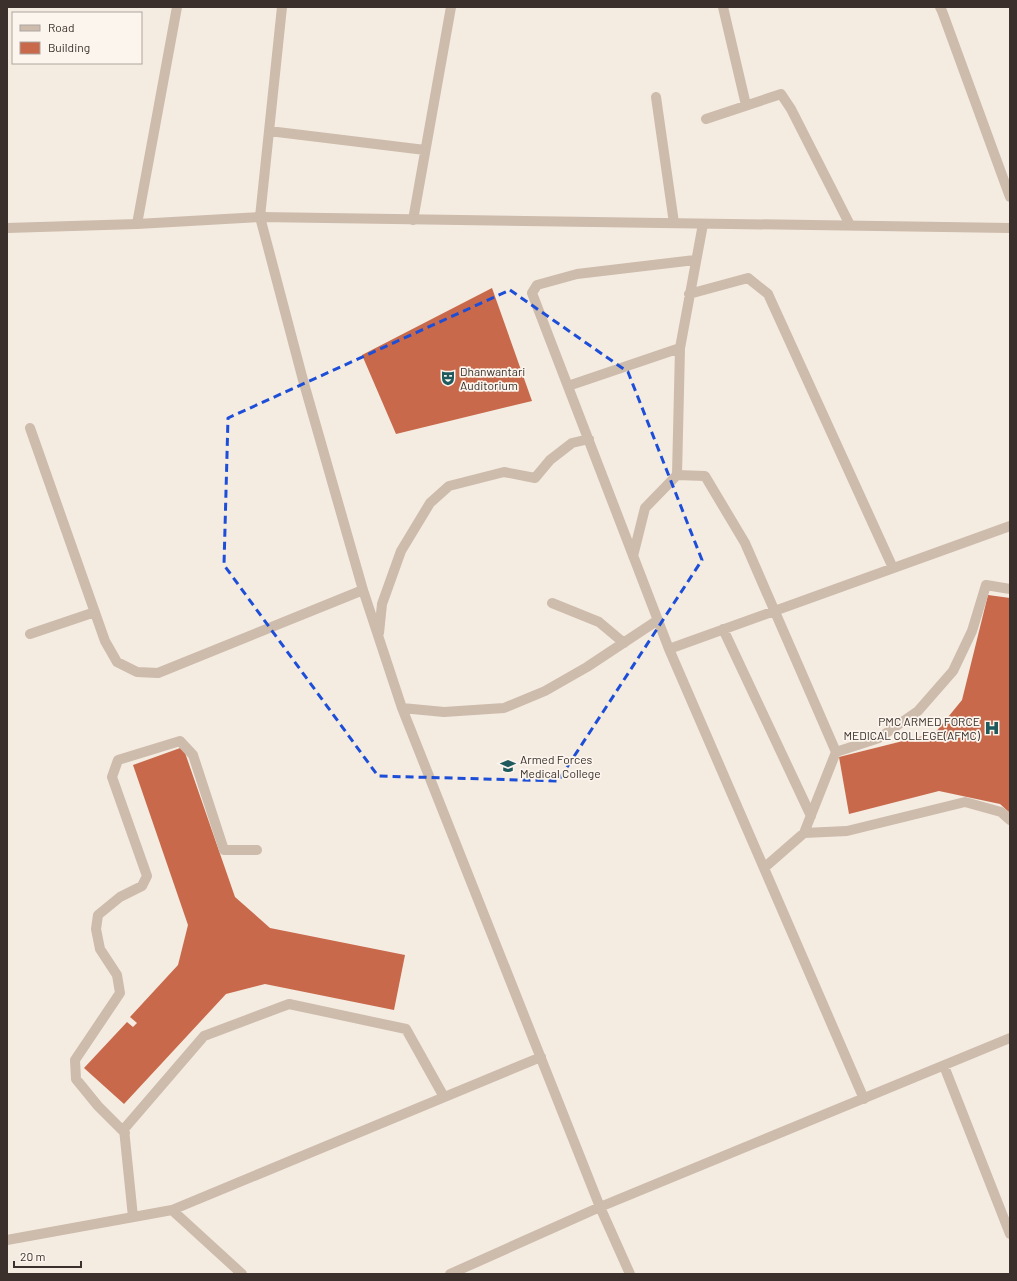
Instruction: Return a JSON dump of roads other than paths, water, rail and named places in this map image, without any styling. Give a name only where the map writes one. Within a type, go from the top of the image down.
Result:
[{"type":"street","points":[[137,224],[177,7]]},
{"type":"street","points":[[282,7],[260,217],[303,380],[363,590],[402,708],[600,1207],[630,1274]]},
{"type":"street","points":[[413,220],[451,7]]},
{"type":"street","points":[[723,7],[746,105]]},
{"type":"street","points":[[940,7],[1010,196]]},
{"type":"street","points":[[706,119],[781,94],[791,109],[850,225]]},
{"type":"street","points":[[656,97],[674,223]]},
{"type":"street","points":[[269,131],[425,150]]},
{"type":"street","points":[[7,228],[137,224],[260,217],[1010,228]]},
{"type":"street","points":[[633,556],[645,508],[678,475],[680,348],[695,260],[703,224]]},
{"type":"street","points":[[695,260],[577,274],[537,285],[532,293],[669,649],[864,1099]]},
{"type":"street","points":[[689,294],[748,278],[768,294],[893,568]]},
{"type":"street","points":[[568,386],[680,348]]},
{"type":"street","points":[[30,428],[105,641],[117,662],[137,672],[158,673],[363,590]]},
{"type":"street","points":[[378,637],[382,604],[401,551],[430,503],[449,486],[504,472],[535,478],[550,460],[572,443],[589,440]]},
{"type":"street","points":[[678,475],[706,476],[745,543],[836,752],[804,833],[764,868]]},
{"type":"street","points":[[669,649],[1010,526]]},
{"type":"street","points":[[836,752],[879,738],[918,711],[953,671],[972,631],[986,585],[1010,589]]},
{"type":"street","points":[[552,603],[599,622],[624,643]]},
{"type":"street","points":[[30,634],[95,612]]},
{"type":"street","points":[[402,708],[444,712],[504,708],[545,691],[587,667],[658,620]]},
{"type":"street","points":[[723,629],[811,816]]},
{"type":"street","points":[[125,1133],[98,1106],[76,1080],[75,1060],[120,993],[117,975],[100,948],[96,929],[98,915],[120,897],[142,886],[147,876],[112,777],[118,760],[180,741],[194,755],[224,850],[257,850]]},
{"type":"street","points":[[804,833],[847,831],[966,802],[1001,812],[1010,820]]},
{"type":"street","points":[[133,1217],[124,1129],[204,1036],[289,1004],[406,1029],[444,1097]]},
{"type":"street","points":[[450,1274],[600,1207],[1010,1038]]},
{"type":"street","points":[[7,1240],[172,1210],[541,1057]]},
{"type":"street","points":[[944,1066],[1010,1234]]},
{"type":"street","points":[[172,1210],[242,1274]]},
{"type":"place","name":"Dhanwantari Auditorium","points":[[448,378]]},
{"type":"place","name":"PMC ARMED FORCE MEDICAL COLLEGE(AFMC)","points":[[992,728]]},
{"type":"place","name":"Armed Forces Medical College","points":[[508,766]]}]
